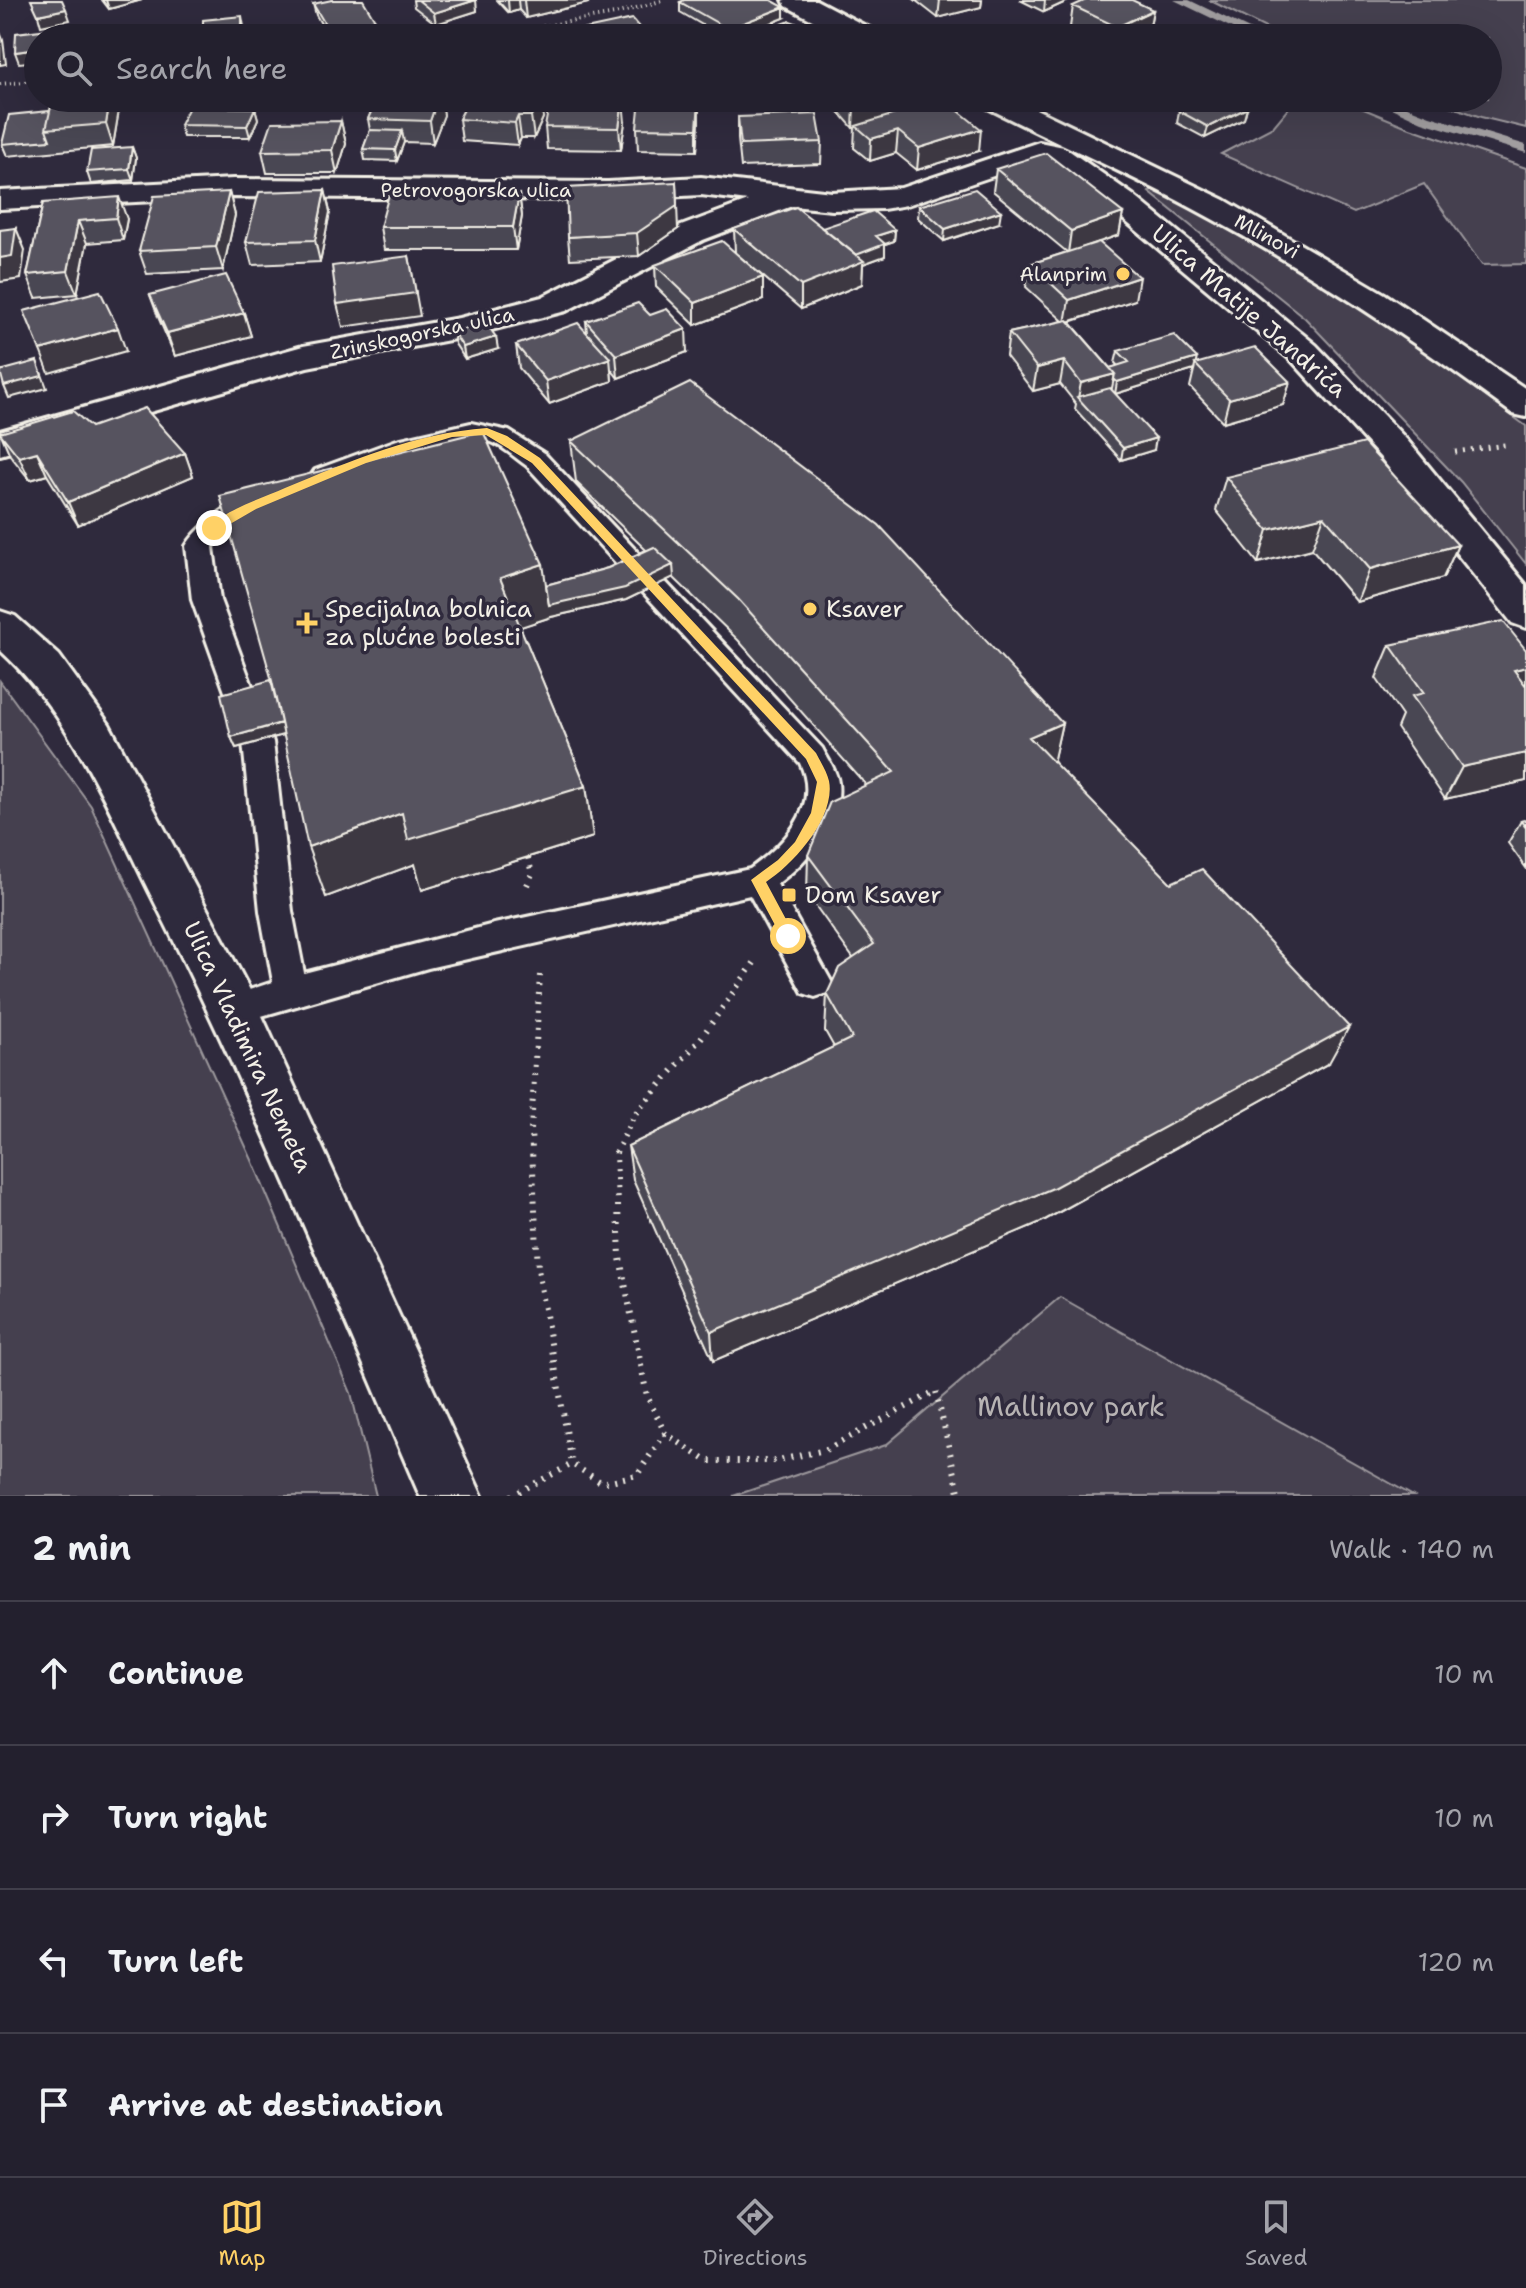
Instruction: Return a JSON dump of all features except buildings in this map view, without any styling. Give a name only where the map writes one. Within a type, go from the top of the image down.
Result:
[{"type":"street","points":[[796,0],[841,24]]},
{"type":"street","name":"Mlinovi","points":[[1019,112],[1175,186],[1307,258],[1387,308],[1526,406]]},
{"type":"street","name":"Petrovogorska ulica","points":[[0,200],[233,188],[608,191],[701,186],[856,201],[907,196],[1039,151]]},
{"type":"street","name":"Ulica Matije Jandrića","points":[[1039,151],[1053,153],[1087,175],[1263,317],[1348,397],[1409,467],[1526,613]]},
{"type":"street","name":"Zrinskogorska ulica","points":[[0,443],[303,357],[460,328],[554,304],[692,233],[793,195]]},
{"type":"street","name":"Ulica Vladimira Nemeta","points":[[0,626],[44,666],[94,736],[234,1009],[451,1496]]},
{"type":"lane","points":[[234,1009],[291,991],[527,931],[758,880],[783,864],[799,845],[817,813],[823,782],[811,756],[536,460],[504,438],[487,431],[451,434],[362,460],[252,506],[214,528],[199,546],[206,600],[258,742],[276,911],[291,991]]},
{"type":"lane","points":[[758,880],[815,983]]},
{"type":"path","points":[[556,24],[615,14],[664,0]]},
{"type":"path","points":[[0,84],[24,82]]},
{"type":"path","points":[[1409,467],[1442,454],[1510,445]]},
{"type":"path","points":[[788,936],[768,943],[701,1038],[634,1115],[616,1153],[620,1258],[647,1396],[665,1433],[707,1461],[775,1461],[825,1450],[936,1391],[960,1496]]},
{"type":"path","points":[[541,961],[531,1130],[538,1269],[572,1464],[602,1483],[637,1475],[665,1433]]},
{"type":"path","points":[[511,1496],[572,1464]]},
{"type":"green space","points":[[1209,0],[1526,0],[1526,128],[1467,112],[1502,112],[1502,24],[1258,24]]},
{"type":"green space","points":[[1285,112],[1371,112],[1526,168],[1526,264],[1482,265],[1424,184],[1354,213],[1221,154],[1273,127]]},
{"type":"green space","points":[[1155,188],[1361,306],[1526,426],[1526,564],[1461,482],[1305,318],[1149,192]]},
{"type":"green space","points":[[0,681],[91,806],[252,1160],[351,1393],[376,1496],[0,1496]]},
{"type":"green space","name":"Mallinov park","points":[[1060,1297],[1413,1496],[733,1496],[886,1445]]},
{"type":"waterway","points":[[1180,0],[1232,24]]},
{"type":"waterway","points":[[1409,112],[1526,149]]},
{"type":"place","name":"Alanprim","points":[[1123,274]]},
{"type":"place","name":"Ksaver","points":[[810,609]]},
{"type":"place","name":"Specijalna bolnica za plućne bolesti","points":[[307,623]]},
{"type":"place","name":"Dom Ksaver","points":[[789,895]]},
{"type":"route","points":[[214,528],[252,506],[362,460],[451,434],[487,431],[504,438],[536,460],[811,756],[823,782],[817,813],[799,845],[783,864],[758,880],[788,936]]}]
